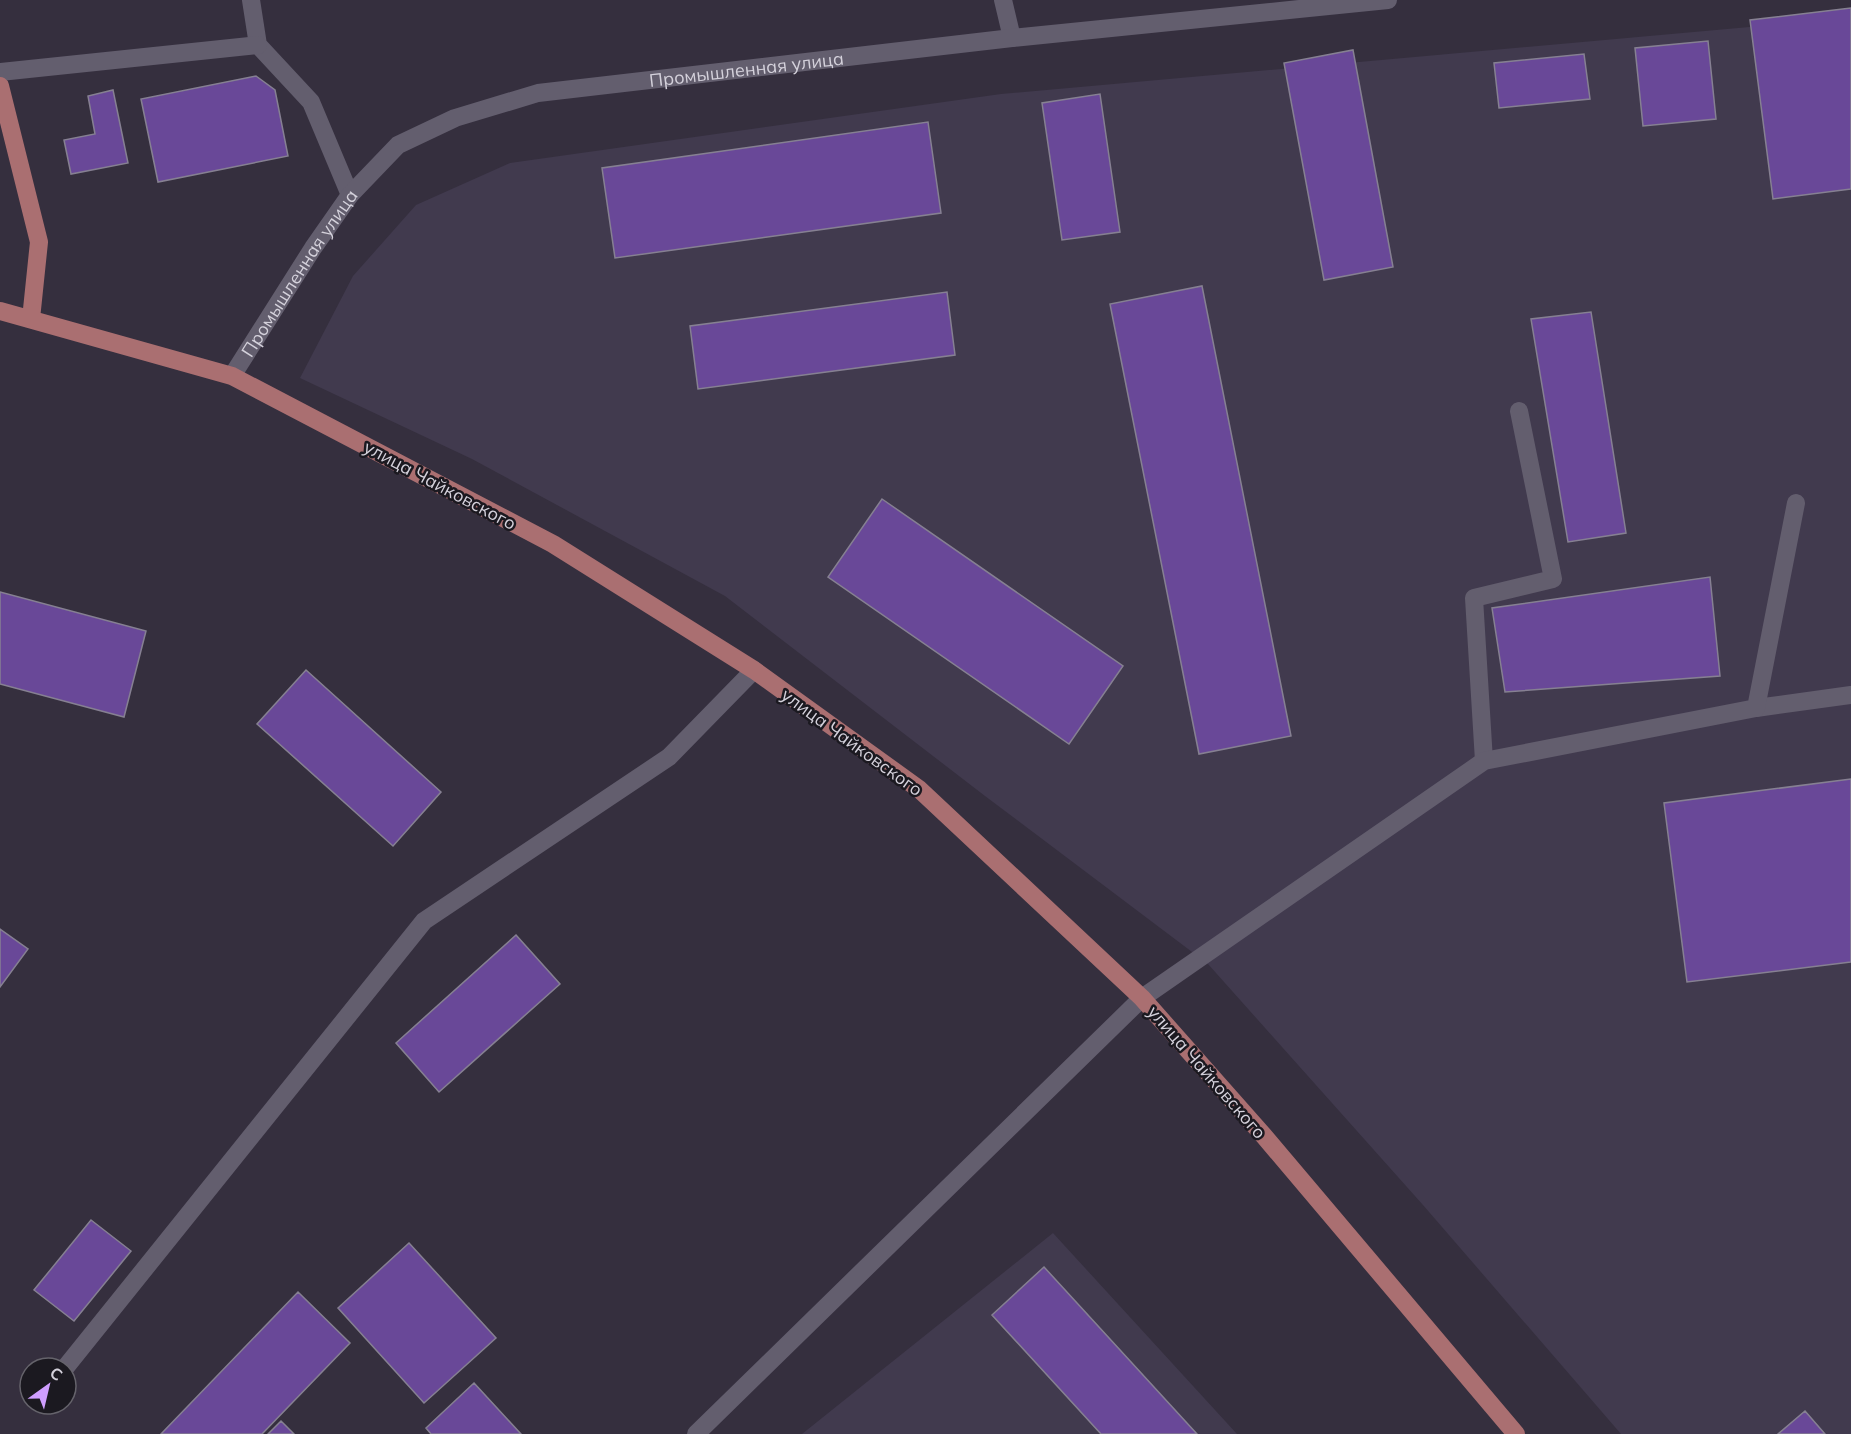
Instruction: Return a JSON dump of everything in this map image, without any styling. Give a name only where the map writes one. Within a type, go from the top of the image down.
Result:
[{"type":"main road","points":[[0,86],[39,242],[31,318]]},
{"type":"main road","name":"улица Чайковского","points":[[0,311],[232,376],[553,544],[754,670],[919,789],[1142,998],[1271,1145],[1516,1434]]},
{"type":"street","points":[[251,0],[258,45],[311,102],[350,195]]},
{"type":"street","points":[[1003,0],[1012,38]]},
{"type":"street","name":"Промышленная улица","points":[[232,376],[313,248],[350,195],[398,145],[455,118],[538,93],[1012,38],[1388,0]]},
{"type":"street","points":[[0,72],[258,45]]},
{"type":"street","points":[[1484,761],[1474,598],[1553,579],[1519,411]]},
{"type":"street","points":[[1756,708],[1796,503]]},
{"type":"street","points":[[75,1356],[424,921],[669,757],[754,670]]},
{"type":"street","points":[[696,1434],[1142,998],[1484,761],[1756,708],[1851,695]]},
{"type":"shaded area","points":[[1851,18],[1851,1434],[1621,1434],[1423,1205],[1208,964],[725,596],[472,459],[300,378],[353,276],[416,205],[510,163],[1001,94]]},
{"type":"shaded area","points":[[1053,1233],[1237,1434],[802,1434]]},
{"type":"building","points":[[1851,8],[1851,189],[1773,199],[1750,20]]},
{"type":"building","points":[[1708,41],[1716,119],[1643,126],[1635,48]]},
{"type":"building","points":[[1353,50],[1393,267],[1324,280],[1284,63]]},
{"type":"building","points":[[1584,54],[1590,99],[1499,108],[1494,63]]},
{"type":"building","points":[[256,76],[275,90],[288,156],[158,182],[141,99]]},
{"type":"building","points":[[113,90],[128,163],[71,174],[64,140],[95,134],[88,96]]},
{"type":"building","points":[[1100,94],[1120,232],[1062,240],[1042,103]]},
{"type":"building","points":[[928,122],[941,213],[615,258],[602,168]]},
{"type":"building","points":[[1202,286],[1291,736],[1199,754],[1110,304]]},
{"type":"building","points":[[947,292],[955,355],[698,389],[690,326]]},
{"type":"building","points":[[1591,312],[1626,533],[1568,542],[1531,319]]},
{"type":"building","points":[[882,499],[1123,666],[1069,744],[828,577]]},
{"type":"building","points":[[1710,577],[1720,676],[1505,692],[1492,608]]},
{"type":"building","points":[[0,592],[146,631],[124,717],[0,684]]},
{"type":"building","points":[[306,670],[441,792],[393,846],[257,724]]},
{"type":"building","points":[[1851,779],[1851,962],[1687,982],[1664,803]]},
{"type":"building","points":[[0,929],[28,949],[0,987]]},
{"type":"building","points":[[516,935],[560,984],[439,1092],[396,1043]]},
{"type":"building","points":[[91,1220],[131,1251],[74,1321],[34,1290]]},
{"type":"building","points":[[409,1243],[496,1338],[424,1403],[338,1308]]},
{"type":"building","points":[[1044,1267],[1197,1434],[1101,1434],[992,1315]]},
{"type":"building","points":[[298,1292],[350,1343],[262,1434],[161,1434]]},
{"type":"building","points":[[474,1383],[521,1434],[431,1434],[426,1428]]},
{"type":"building","points":[[1805,1411],[1825,1434],[1778,1434]]},
{"type":"building","points":[[281,1421],[294,1434],[268,1434]]}]
